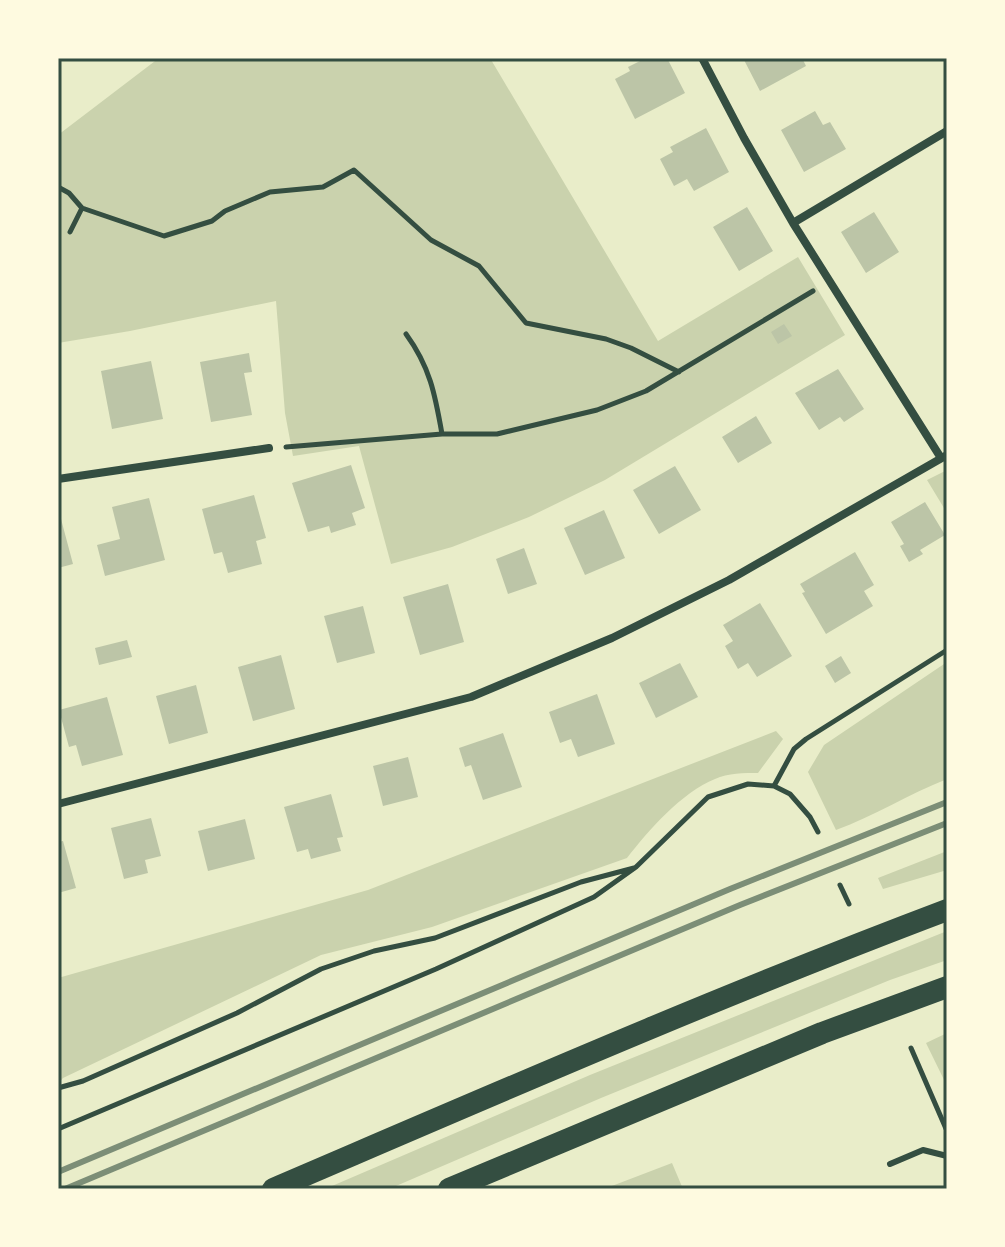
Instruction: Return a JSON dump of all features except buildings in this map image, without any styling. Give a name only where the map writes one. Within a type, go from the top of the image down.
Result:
[{"type":"highway","points":[[273,1189],[649,1028],[947,910]]},
{"type":"highway","points":[[449,1189],[822,1033],[947,987]]},
{"type":"street","points":[[58,804],[471,697],[612,638],[729,580],[944,456],[793,223],[702,58]]},
{"type":"street","points":[[793,223],[947,131]]},
{"type":"street","points":[[58,479],[269,448]]},
{"type":"lane","points":[[890,1164],[923,1150],[947,1156]]},
{"type":"path","points":[[58,187],[69,193],[82,208],[164,236],[212,221],[225,211],[270,192],[323,187],[354,170],[431,240],[479,266],[526,323],[606,339],[679,372]]},
{"type":"path","points":[[70,232],[82,208]]},
{"type":"path","points":[[269,448],[442,434],[497,434],[597,410],[646,391],[830,281]]},
{"type":"path","points":[[406,334],[426,366],[434,388],[442,434]]},
{"type":"path","points":[[774,786],[794,749],[806,739],[947,650]]},
{"type":"path","points":[[58,1129],[436,969],[594,897],[636,867],[708,797],[748,784],[774,786],[790,794],[810,817],[818,832]]},
{"type":"path","points":[[58,1088],[83,1081],[237,1013],[321,969],[374,951],[435,938],[581,882],[636,867]]},
{"type":"path","points":[[840,885],[849,904]]},
{"type":"path","points":[[911,1048],[947,1131]]},
{"type":"green space","points":[[159,58],[490,58],[658,341],[798,257],[845,335],[605,480],[529,517],[452,547],[391,564],[359,446],[293,456],[285,413],[276,301],[58,343],[58,135]]},
{"type":"green space","points":[[947,470],[947,513],[927,480]]},
{"type":"green space","points":[[947,662],[947,779],[836,830],[808,772],[824,745]]},
{"type":"green space","points":[[776,731],[783,739],[758,773],[725,776],[690,793],[666,813],[627,858],[432,927],[321,955],[63,1078],[58,1084],[58,978],[368,890]]},
{"type":"green space","points":[[947,851],[947,870],[883,889],[878,878]]},
{"type":"green space","points":[[947,931],[947,960],[890,980],[601,1098],[389,1189],[325,1189],[590,1075]]},
{"type":"green space","points":[[947,1033],[947,1086],[926,1043]]},
{"type":"green space","points":[[672,1163],[683,1189],[604,1189]]},
{"type":"railway","points":[[58,1172],[730,889],[947,802]]},
{"type":"railway","points":[[65,1189],[740,905],[947,823]]}]
